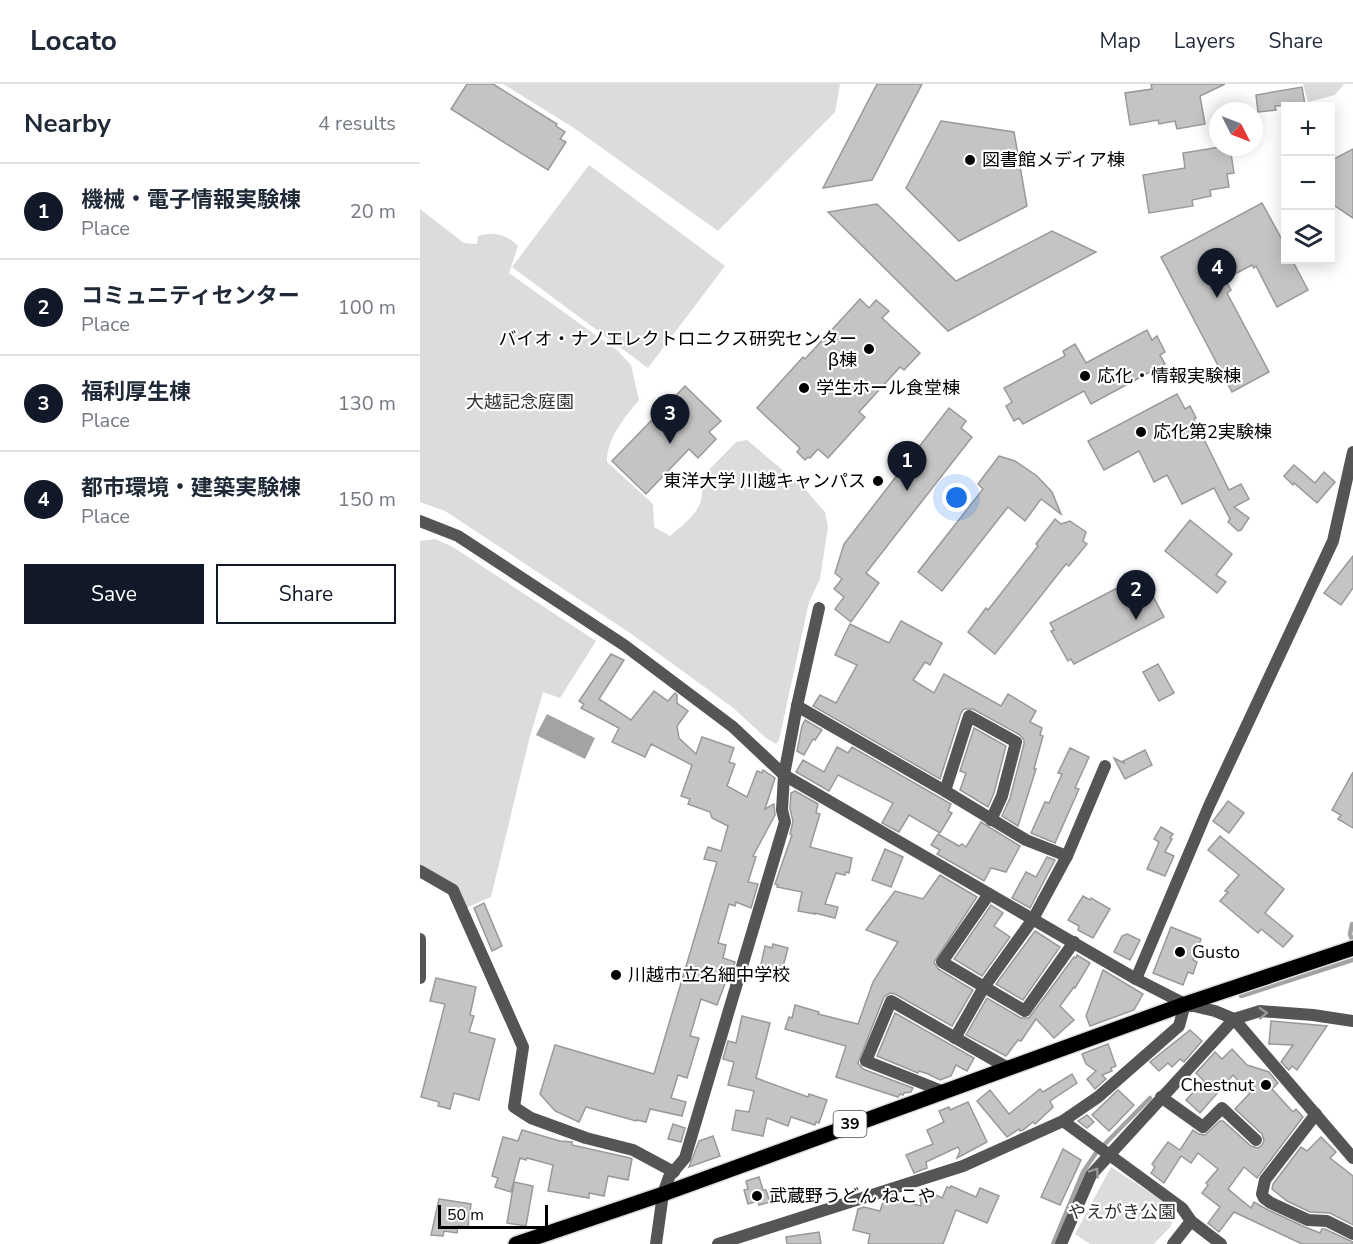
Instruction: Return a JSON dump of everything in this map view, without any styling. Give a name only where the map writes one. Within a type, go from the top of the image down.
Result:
[{"type":"main road","name":"39","points":[[516,1244],[663,1194],[1185,1004],[1353,948]]},
{"type":"street","points":[[1136,979],[1209,806],[1333,541],[1353,452]]},
{"type":"street","points":[[420,521],[458,536],[624,645],[733,727],[784,775],[1136,979],[1185,1004],[1215,1011],[1234,1019],[1353,1158]]},
{"type":"street","points":[[656,1244],[663,1194],[669,1177],[685,1158],[785,822],[782,810],[784,775],[819,608]]},
{"type":"street","points":[[797,706],[1026,840],[1067,856]]},
{"type":"street","points":[[945,791],[969,716],[1016,742],[1002,796],[991,820]]},
{"type":"street","points":[[955,1038],[984,987],[1033,919],[1067,856],[1105,766]]},
{"type":"street","points":[[420,871],[453,890],[522,1047],[514,1107],[531,1118],[586,1138],[633,1150],[674,1172]]},
{"type":"street","points":[[989,894],[942,962],[1025,1011],[1074,942]]},
{"type":"street","points":[[420,939],[420,978]]},
{"type":"street","points":[[942,1091],[866,1061],[891,1000],[1008,1068]]},
{"type":"street","points":[[719,1244],[963,1166],[1063,1121],[1098,1097],[1179,1026],[1185,1004]]},
{"type":"street","points":[[1061,1244],[1104,1150],[1161,1097],[1234,1019],[1260,1011],[1313,1015],[1353,1022]]},
{"type":"street","points":[[1161,1097],[1203,1127],[1222,1108],[1256,1140]]},
{"type":"street","points":[[1316,1114],[1265,1180],[1262,1194],[1271,1203],[1308,1220],[1327,1221],[1353,1234]]},
{"type":"street","points":[[1063,1121],[1182,1208],[1191,1221],[1221,1244]]},
{"type":"street","points":[[1173,1244],[1191,1221]]},
{"type":"green space","points":[[503,84],[840,84],[835,112],[718,231],[574,128]]},
{"type":"green space","points":[[1303,84],[1344,84],[1335,95],[1308,102]]},
{"type":"green space","points":[[589,165],[725,266],[648,368],[512,267]]},
{"type":"green space","name":"大越記念庭園","points":[[420,209],[464,243],[477,244],[478,236],[489,234],[504,236],[513,242],[518,246],[509,273],[618,351],[631,365],[639,400],[622,421],[613,437],[607,462],[653,504],[654,527],[670,536],[684,524],[696,512],[702,497],[700,479],[736,442],[747,440],[804,488],[825,512],[828,527],[820,579],[809,602],[779,740],[776,744],[766,738],[732,707],[633,635],[445,511],[420,502]]},
{"type":"green space","points":[[435,539],[453,547],[596,641],[560,698],[543,692],[491,897],[466,908],[420,866],[420,541]]},
{"type":"green space","name":"やえがき公園","points":[[1111,1167],[1175,1209],[1171,1226],[1154,1244],[1090,1244],[1075,1234]]},
{"type":"shaded area","points":[[547,714],[595,738],[585,759],[536,735]]},
{"type":"building","points":[[467,84],[493,84],[557,124],[556,126],[565,132],[560,139],[566,142],[548,170],[451,109]]},
{"type":"building","points":[[877,84],[922,84],[872,180],[823,188]]},
{"type":"building","points":[[1151,84],[1225,84],[1200,96],[1205,124],[1177,129],[1175,121],[1159,124],[1158,120],[1130,125],[1125,93],[1152,89]]},
{"type":"building","points":[[1302,87],[1304,102],[1281,102],[1281,106],[1275,106],[1276,110],[1263,111],[1263,102],[1257,102],[1256,95]]},
{"type":"building","name":"図書館メディア棟","points":[[941,121],[1014,132],[1027,206],[959,241],[906,188]]},
{"type":"building","points":[[1209,149],[1209,156],[1231,156],[1234,173],[1227,174],[1229,187],[1210,190],[1211,196],[1192,200],[1193,206],[1149,213],[1143,175],[1185,168],[1183,153]]},
{"type":"building","points":[[1353,149],[1353,218],[1335,206],[1335,158]]},
{"type":"building","points":[[1262,203],[1281,238],[1281,264],[1294,264],[1308,290],[1277,307],[1256,266],[1254,268],[1252,265],[1225,279],[1231,290],[1227,293],[1269,372],[1232,392],[1161,257]]},
{"type":"building","points":[[877,204],[956,281],[1052,231],[1096,252],[948,331],[828,212]]},
{"type":"building","points":[[860,299],[869,308],[876,300],[889,311],[882,318],[920,353],[904,370],[900,367],[859,412],[865,417],[828,458],[818,449],[805,460],[797,452],[800,448],[757,408]]},
{"type":"building","name":"応化・情報実験棟","points":[[1147,330],[1152,340],[1157,336],[1165,352],[1160,355],[1165,364],[1091,404],[1084,391],[1023,424],[1019,418],[1014,421],[1006,406],[1012,402],[1004,388],[1065,356],[1063,351],[1075,344],[1086,363]]},
{"type":"building","points":[[685,386],[721,421],[709,432],[716,439],[698,458],[689,449],[646,494],[612,461]]},
{"type":"building","points":[[1177,394],[1185,409],[1190,406],[1196,418],[1194,419],[1229,490],[1241,484],[1249,499],[1234,507],[1249,518],[1241,530],[1238,531],[1228,522],[1230,519],[1214,488],[1182,504],[1167,475],[1154,482],[1139,451],[1104,470],[1088,441]]},
{"type":"building","points":[[949,408],[966,421],[961,428],[972,437],[866,573],[879,583],[851,622],[835,609],[844,597],[834,589],[842,579],[835,573],[844,544]]},
{"type":"building","points":[[999,456],[1015,461],[1037,476],[1052,492],[1061,514],[1041,499],[1025,521],[1008,507],[942,591],[918,572],[983,489],[978,484]]},
{"type":"building","points":[[1294,465],[1315,483],[1324,472],[1335,482],[1317,503],[1284,476]]},
{"type":"building","points":[[1055,519],[1061,524],[1070,521],[1086,532],[1083,541],[1087,544],[1069,566],[1066,564],[995,654],[968,632],[1038,546],[1036,544]]},
{"type":"building","points":[[1190,520],[1232,554],[1216,575],[1226,582],[1217,593],[1165,551]]},
{"type":"building","points":[[1353,556],[1353,588],[1341,605],[1324,593]]},
{"type":"building","points":[[1142,575],[1164,617],[1074,664],[1071,659],[1068,661],[1051,631],[1054,630],[1050,623]]},
{"type":"building","points":[[901,621],[942,643],[930,665],[925,662],[913,680],[934,693],[944,674],[1001,706],[1008,694],[1036,711],[1030,722],[1042,728],[1040,735],[1043,736],[1034,769],[1036,769],[1018,826],[1002,816],[1010,798],[1024,744],[1020,735],[973,709],[964,709],[940,779],[813,706],[820,695],[836,703],[857,665],[835,655],[850,624],[889,643]]},
{"type":"building","points":[[611,654],[624,660],[599,699],[631,720],[654,691],[668,701],[675,693],[677,703],[688,711],[677,726],[679,738],[696,754],[702,737],[734,748],[729,762],[735,764],[727,786],[747,797],[757,771],[762,773],[763,770],[775,778],[765,809],[774,804],[775,815],[753,856],[756,857],[748,882],[758,884],[751,908],[736,902],[735,906],[729,904],[718,943],[726,945],[723,958],[735,962],[717,1005],[701,999],[690,1036],[699,1038],[687,1078],[678,1075],[671,1098],[686,1102],[682,1116],[650,1109],[646,1122],[586,1107],[579,1122],[555,1111],[540,1094],[555,1045],[654,1074],[717,862],[704,859],[708,847],[721,851],[728,826],[712,818],[710,812],[688,804],[690,799],[681,796],[692,765],[651,744],[645,757],[612,742],[619,728],[581,708],[584,704],[579,701]]},
{"type":"building","points":[[1158,664],[1174,693],[1159,701],[1143,672]]},
{"type":"building","points":[[805,720],[822,730],[815,740],[813,739],[804,755],[797,751]]},
{"type":"building","points":[[974,728],[1006,746],[988,807],[960,790],[966,773],[960,771]]},
{"type":"building","points":[[837,747],[848,753],[852,747],[951,804],[948,811],[952,813],[940,833],[909,815],[899,832],[882,823],[893,803],[838,775],[829,791],[796,772],[803,760],[824,772]]},
{"type":"building","points":[[1070,748],[1089,757],[1075,788],[1079,789],[1055,843],[1031,833],[1045,802],[1049,803],[1062,774],[1058,773]]},
{"type":"building","points":[[1145,750],[1152,765],[1125,779],[1114,758],[1124,763],[1123,761]]},
{"type":"building","points":[[1353,772],[1353,828],[1338,819],[1341,815],[1332,810]]},
{"type":"building","points":[[795,791],[818,804],[816,813],[820,814],[810,847],[852,858],[849,873],[846,872],[845,875],[836,873],[825,904],[838,907],[835,918],[798,911],[802,892],[777,887],[778,885],[775,884],[792,835],[790,834],[793,821],[790,809],[791,793]]},
{"type":"building","points":[[1228,801],[1244,813],[1229,833],[1213,821]]},
{"type":"building","points":[[981,822],[1020,846],[1006,872],[991,868],[984,881],[937,854],[940,850],[931,845],[938,834],[959,846],[962,844],[966,847]]},
{"type":"building","points":[[1161,827],[1173,834],[1165,852],[1174,856],[1165,876],[1147,869],[1159,842],[1154,839]]},
{"type":"building","points":[[1220,836],[1284,889],[1265,913],[1293,936],[1283,947],[1261,929],[1258,933],[1220,901],[1228,892],[1225,891],[1239,875],[1208,850]]},
{"type":"building","points":[[885,849],[903,857],[891,887],[872,880]]},
{"type":"building","points":[[1047,857],[1055,860],[1030,908],[1012,898],[1026,872],[1036,877]]},
{"type":"building","points":[[940,875],[977,897],[934,962],[938,969],[973,990],[952,1026],[895,994],[890,993],[884,997],[858,1063],[863,1069],[913,1088],[911,1092],[900,1094],[898,1097],[836,1077],[846,1046],[785,1029],[789,1017],[792,1018],[795,1005],[819,1012],[818,1014],[858,1024],[873,982],[898,942],[866,930],[895,891],[923,899]]},
{"type":"building","points":[[1083,896],[1110,909],[1093,938],[1078,930],[1079,926],[1068,920]]},
{"type":"building","points":[[484,903],[502,946],[492,951],[474,908]]},
{"type":"building","points":[[991,905],[1003,913],[994,926],[1010,937],[982,976],[954,959]]},
{"type":"building","points":[[1171,927],[1201,939],[1193,960],[1197,962],[1193,974],[1188,972],[1183,985],[1153,973]]},
{"type":"building","points":[[1035,931],[1060,947],[1023,1000],[996,984]]},
{"type":"building","points":[[1127,934],[1140,940],[1130,960],[1114,952],[1122,936]]},
{"type":"building","points":[[773,944],[788,948],[781,974],[760,969],[765,946],[772,948]]},
{"type":"building","points":[[1077,955],[1090,963],[1075,988],[1060,1006],[1074,1020],[1054,1038],[1036,1019],[1021,1041],[1018,1040],[1006,1056],[966,1035],[987,998],[1021,1018],[1029,1018]]},
{"type":"building","points":[[1103,970],[1143,994],[1134,1010],[1090,1026],[1086,1016]]},
{"type":"building","points":[[436,978],[476,987],[470,1015],[474,1016],[469,1032],[495,1039],[479,1100],[454,1093],[450,1109],[438,1106],[439,1102],[421,1097],[445,1004],[430,1001]]},
{"type":"building","points":[[895,1013],[974,1058],[967,1071],[956,1065],[951,1076],[940,1080],[877,1056]]},
{"type":"building","points":[[742,1016],[770,1023],[756,1078],[808,1097],[809,1094],[827,1100],[819,1123],[816,1122],[815,1125],[791,1117],[788,1126],[767,1118],[763,1136],[732,1130],[736,1110],[749,1112],[754,1091],[728,1085],[734,1062],[723,1059],[728,1041],[736,1043]]},
{"type":"building","points":[[1271,1021],[1327,1026],[1297,1070],[1292,1066],[1289,1070],[1281,1062],[1293,1045],[1269,1044]]},
{"type":"building","points":[[1190,1030],[1202,1041],[1184,1062],[1180,1059],[1172,1067],[1168,1063],[1159,1071],[1150,1062]]},
{"type":"building","points":[[1108,1044],[1116,1066],[1111,1068],[1112,1071],[1102,1075],[1106,1079],[1095,1089],[1087,1079],[1096,1071],[1086,1064],[1082,1054]]},
{"type":"building","points":[[1232,1049],[1247,1065],[1269,1072],[1278,1083],[1272,1089],[1293,1112],[1296,1109],[1303,1117],[1257,1178],[1244,1167],[1228,1189],[1251,1208],[1254,1202],[1305,1227],[1320,1233],[1322,1229],[1325,1229],[1353,1244],[1302,1244],[1234,1212],[1219,1232],[1208,1223],[1220,1207],[1202,1193],[1208,1185],[1206,1183],[1218,1169],[1198,1153],[1191,1163],[1181,1156],[1164,1183],[1151,1173],[1155,1167],[1152,1164],[1168,1142],[1180,1150],[1193,1130],[1205,1135],[1220,1121],[1223,1121],[1251,1146],[1258,1148],[1262,1145],[1264,1141],[1262,1134],[1235,1109],[1250,1093],[1233,1075],[1200,1113],[1186,1100],[1204,1081],[1196,1073],[1215,1052],[1222,1059]]},
{"type":"building","points":[[1072,1074],[1077,1083],[1050,1101],[1053,1107],[1050,1110],[1035,1124],[1033,1122],[1023,1130],[1019,1129],[1007,1137],[977,1101],[990,1090],[1009,1114],[1040,1089],[1043,1092]]},
{"type":"building","points":[[1118,1090],[1134,1105],[1109,1131],[1092,1115]]},
{"type":"building","points":[[968,1102],[987,1142],[957,1158],[960,1151],[958,1147],[926,1162],[927,1168],[914,1173],[906,1155],[933,1144],[927,1130],[944,1122],[939,1111],[949,1107],[950,1110]]},
{"type":"building","points":[[1087,1115],[1094,1122],[1087,1128],[1078,1121]]},
{"type":"building","points":[[673,1124],[685,1128],[681,1142],[668,1139]]},
{"type":"building","points":[[522,1130],[560,1141],[572,1142],[572,1145],[630,1158],[632,1159],[628,1180],[608,1176],[604,1196],[589,1193],[589,1198],[548,1191],[553,1165],[520,1158],[511,1192],[495,1187],[498,1178],[492,1176],[503,1137],[518,1141]]},
{"type":"building","points":[[713,1136],[720,1156],[689,1167],[699,1141]]},
{"type":"building","points":[[1321,1137],[1336,1152],[1330,1158],[1353,1176],[1353,1225],[1330,1213],[1310,1212],[1287,1201],[1272,1189],[1273,1184],[1301,1147],[1307,1151]]},
{"type":"building","points":[[1063,1149],[1081,1160],[1060,1205],[1041,1197]]},
{"type":"building","name":"武蔵野うどん ねこや","points":[[759,1177],[770,1202],[759,1205],[758,1201],[748,1204],[744,1190],[748,1189],[746,1181]]},
{"type":"building","points":[[514,1182],[533,1186],[526,1226],[507,1223]]},
{"type":"building","points":[[951,1186],[976,1197],[980,1188],[999,1196],[987,1223],[956,1210],[943,1244],[868,1244],[870,1234],[853,1230],[858,1209],[864,1207],[880,1211],[883,1202],[888,1204],[889,1200],[893,1199],[921,1206],[920,1196],[934,1194],[942,1198],[947,1187]]},
{"type":"building","points":[[439,1199],[471,1204],[468,1227],[458,1226],[457,1233],[444,1231],[443,1236],[431,1235]]},
{"type":"building","points":[[819,1232],[821,1244],[787,1244],[786,1237]]},
{"type":"waterway","points":[[1352,924],[1350,934],[1353,943]]},
{"type":"waterway","points":[[1241,996],[1353,960]]},
{"type":"waterway","points":[[1053,1244],[1083,1172],[1096,1153],[1150,1098]]},
{"type":"place","name":"図書館メディア棟","points":[[970,160]]},
{"type":"place","name":"都市環境・建築実験棟","points":[[1217,298]]},
{"type":"place","name":"バイオ・ナノエレクトロニクス研究センター β棟","points":[[869,349]]},
{"type":"place","name":"応化・情報実験棟","points":[[1085,376]]},
{"type":"place","name":"学生ホール食堂棟","points":[[804,388]]},
{"type":"place","name":"応化第2実験棟","points":[[1141,432]]},
{"type":"place","name":"福利厚生棟","points":[[670,444]]},
{"type":"place","name":"東洋大学 川越キャンパス","points":[[878,481]]},
{"type":"place","name":"機械・電子情報実験棟","points":[[907,491]]},
{"type":"place","name":"コミュニティセンター","points":[[1136,620]]},
{"type":"place","name":"Gusto","points":[[1180,952]]},
{"type":"place","name":"川越市立名細中学校","points":[[616,975]]},
{"type":"place","name":"Chestnut","points":[[1266,1085]]},
{"type":"place","name":"武蔵野うどん ねこや","points":[[757,1196]]}]
